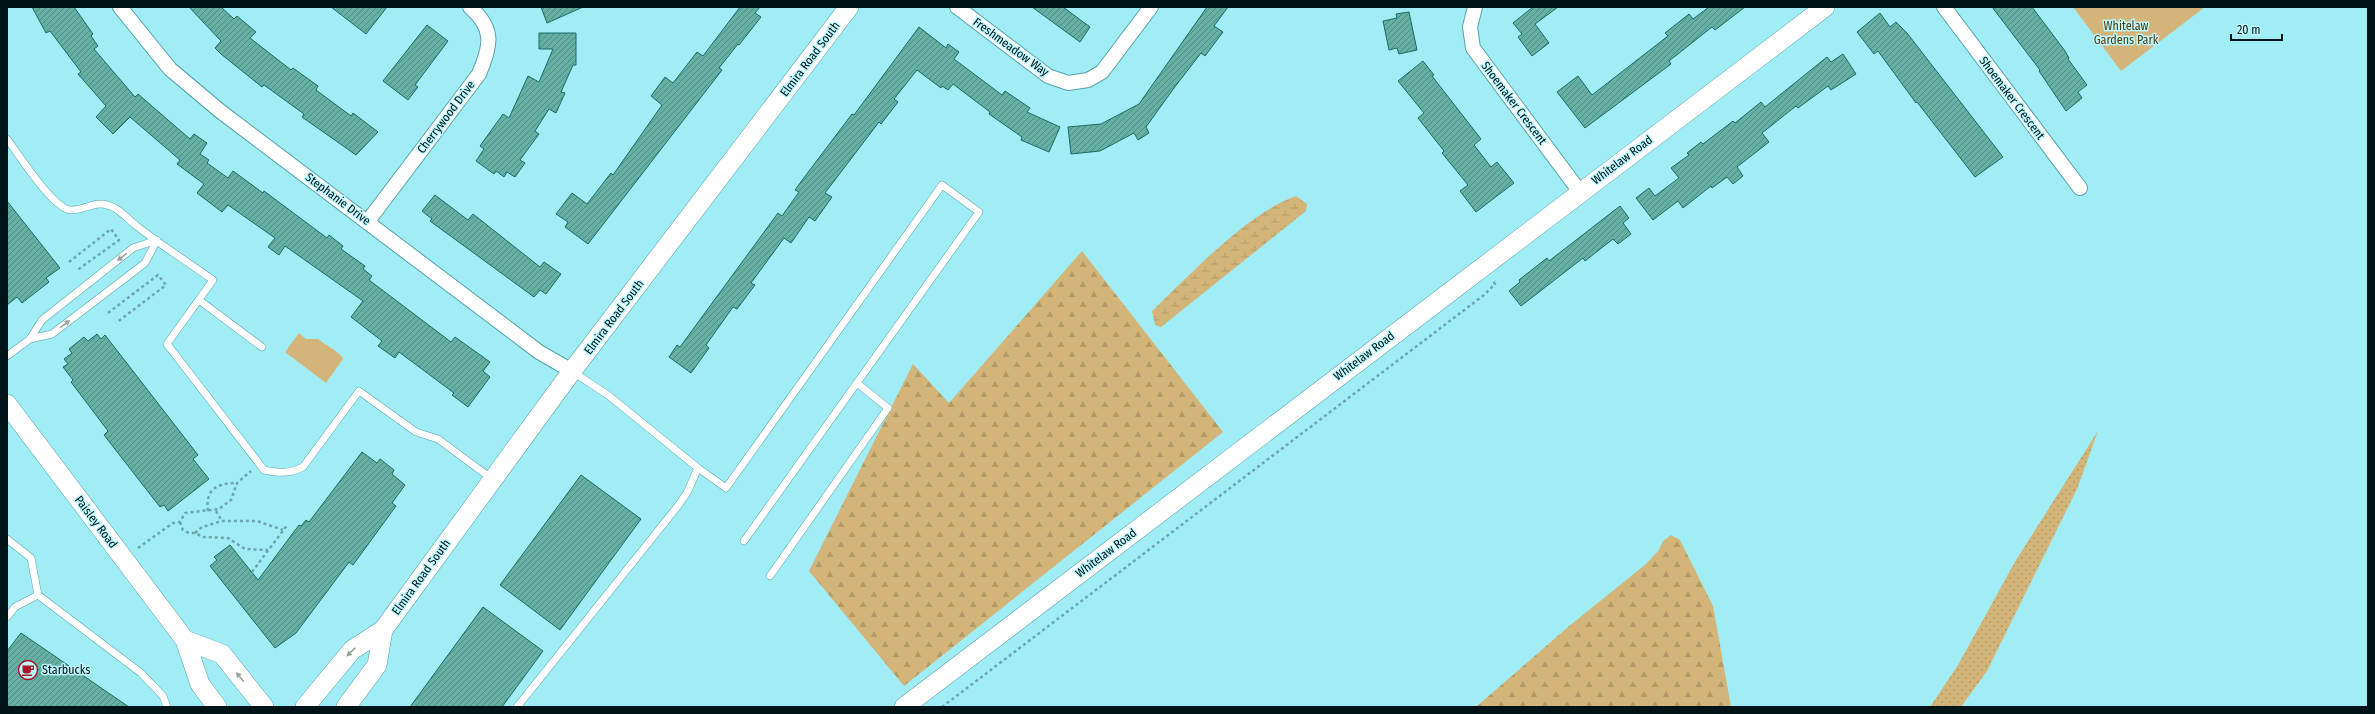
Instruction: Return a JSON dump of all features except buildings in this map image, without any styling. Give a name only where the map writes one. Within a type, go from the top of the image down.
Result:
[{"type":"street","name":"Stephanie Drive","points":[[120,7],[170,69],[220,111],[368,221],[539,352],[572,371]]},
{"type":"street","name":"Cherrywood Drive","points":[[368,221],[479,74],[489,51],[487,28],[470,7]]},
{"type":"street","name":"Elmira Road South","points":[[305,707],[352,650],[383,630],[572,371],[849,7]]},
{"type":"street","name":"Freshmeadow Way","points":[[957,7],[1048,76],[1068,83],[1088,80],[1102,72],[1151,7]]},
{"type":"street","name":"Shoemaker Crescent","points":[[1475,7],[1470,27],[1473,48],[1580,192]]},
{"type":"street","name":"Whitelaw Road","points":[[904,707],[1825,7]]},
{"type":"street","name":"Shoemaker Crescent","points":[[1944,7],[2080,188]]},
{"type":"street","name":"Paisley Road","points":[[7,404],[185,640],[200,684],[217,707]]},
{"type":"street","name":"Elmira Road South","points":[[346,707],[377,665],[383,630]]},
{"type":"street","points":[[185,640],[222,654],[264,707]]},
{"type":"lane","points":[[7,139],[54,202],[68,210],[80,210],[93,203],[106,204],[116,208],[157,240],[213,280],[167,344],[264,470],[280,473],[295,472],[303,467],[358,390],[416,432],[438,439],[493,479]]},
{"type":"lane","points":[[572,371],[608,395],[698,468],[726,488],[942,185],[979,212],[744,541]]},
{"type":"lane","points":[[7,356],[30,339],[42,320],[133,248],[157,240]]},
{"type":"lane","points":[[30,339],[52,334],[145,263],[157,240]]},
{"type":"lane","points":[[199,300],[262,347]]},
{"type":"lane","points":[[770,576],[888,408],[857,383]]},
{"type":"lane","points":[[517,707],[687,494],[698,468]]},
{"type":"lane","points":[[7,539],[31,558],[38,595],[140,673],[163,696],[166,707]]},
{"type":"lane","points":[[7,617],[15,606],[38,595]]},
{"type":"path","points":[[69,262],[111,229],[119,240],[76,271]]},
{"type":"path","points":[[942,707],[1484,295],[1495,284],[1481,267]]},
{"type":"path","points":[[108,313],[158,275],[166,285],[116,323]]},
{"type":"path","points":[[180,522],[185,513],[216,511],[231,500],[237,483],[259,464]]},
{"type":"path","points":[[208,511],[207,498],[210,493],[219,485],[237,483]]},
{"type":"path","points":[[216,511],[222,521]]},
{"type":"path","points":[[195,533],[202,527],[222,521],[257,521],[283,530]]},
{"type":"path","points":[[124,558],[155,534],[173,523],[180,522]]},
{"type":"path","points":[[180,522],[186,532],[195,533],[203,538],[228,538],[244,549],[268,550]]},
{"type":"path","points":[[252,572],[288,524]]},
{"type":"green space","name":"Whitelaw Gardens Park","points":[[2073,7],[2205,7],[2121,71]]},
{"type":"green space","points":[[1296,196],[1307,204],[1306,211],[1161,327],[1155,325],[1152,311],[1220,246],[1258,216]]},
{"type":"green space","points":[[1082,251],[1223,432],[904,686],[809,571],[913,364],[949,403]]},
{"type":"green space","points":[[299,333],[306,339],[318,339],[335,351],[343,359],[326,383],[285,352]]},
{"type":"green space","points":[[2098,431],[2077,489],[1987,671],[1961,707],[1930,707],[1958,665],[2016,560]]},
{"type":"green space","points":[[1671,535],[1680,540],[1713,606],[1731,707],[1476,707],[1568,627],[1646,564],[1659,550],[1663,541]]},
{"type":"place","name":"Starbucks","points":[[28,670]]}]
